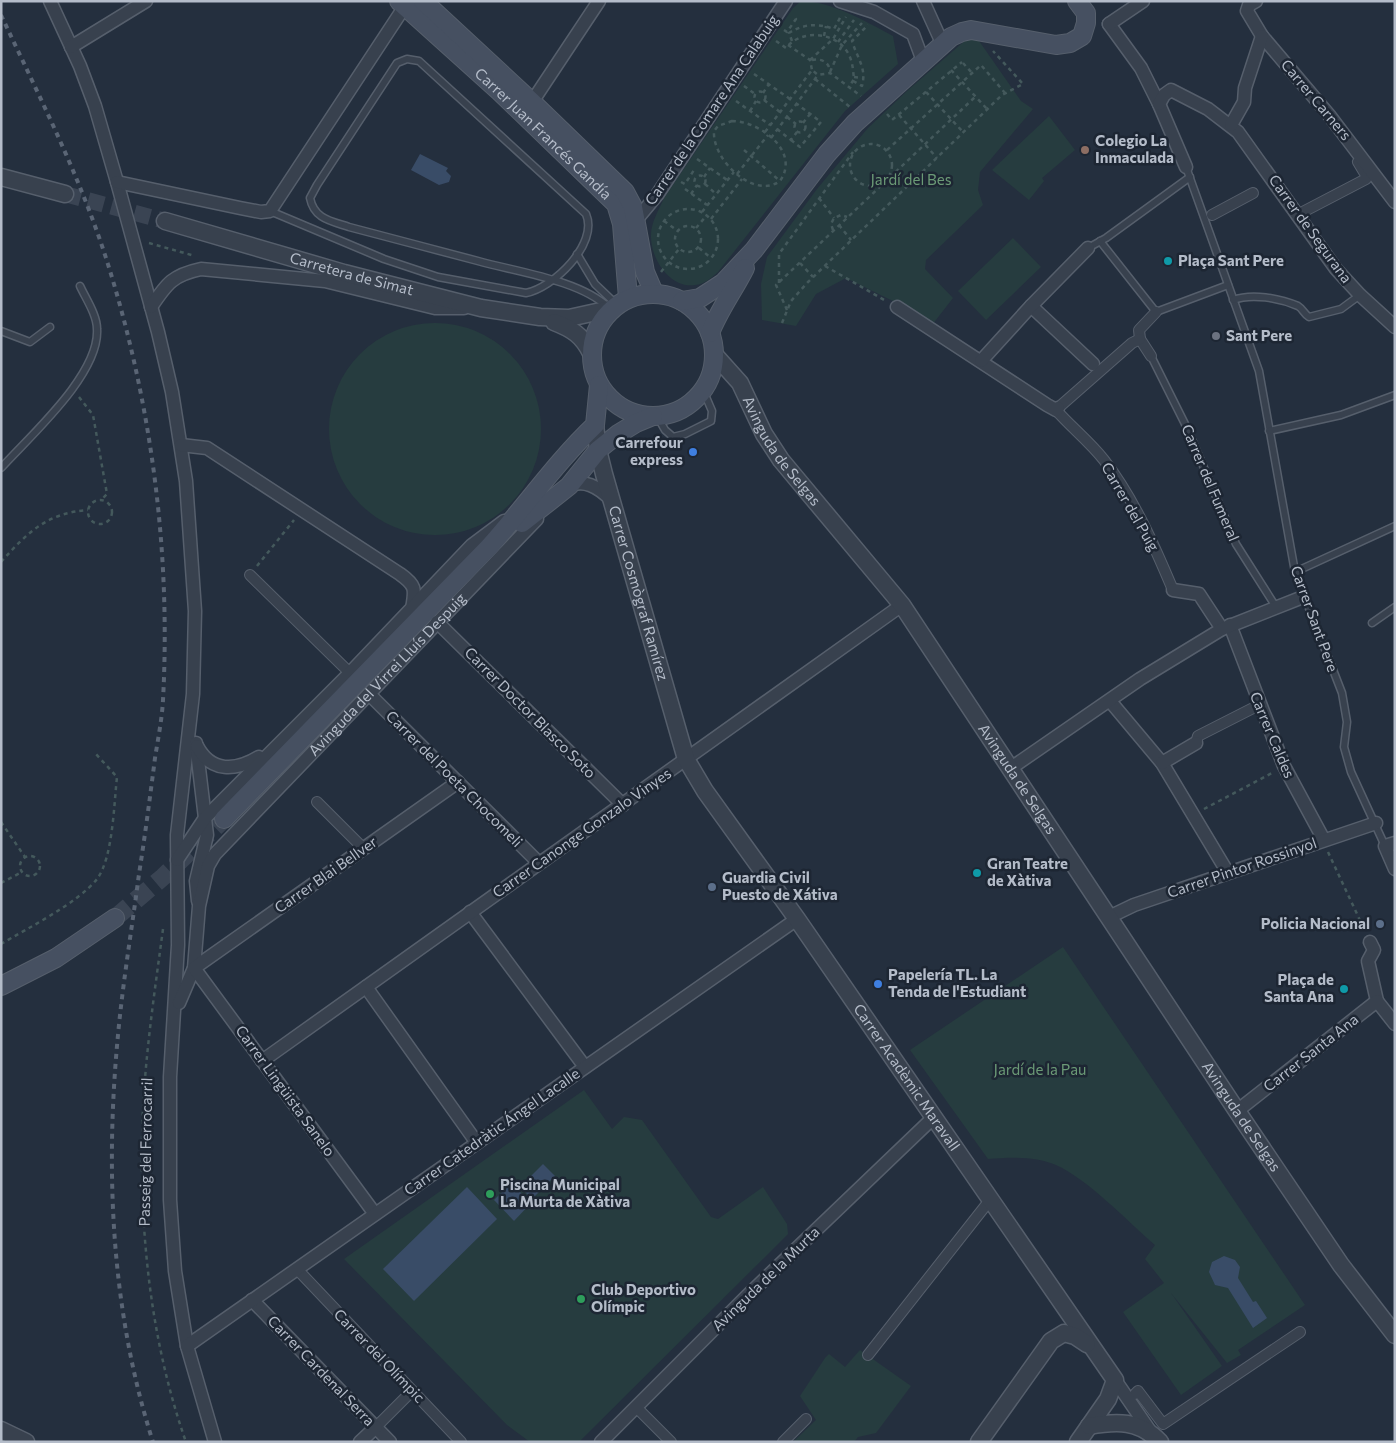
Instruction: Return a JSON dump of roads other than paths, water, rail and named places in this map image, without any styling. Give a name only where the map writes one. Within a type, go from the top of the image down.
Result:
[{"type":"main road","name":"Carrer Juan Francés Gandía","points":[[423,1],[615,181],[629,198],[637,219],[645,272],[654,293]]},
{"type":"main road","points":[[682,301],[700,298],[723,283],[754,250],[827,154],[853,115],[956,34],[971,30],[1064,44],[1077,40],[1082,36],[1086,23],[1086,13],[1077,1]]},
{"type":"main road","name":"Carrer Juan Francés Gandía","points":[[402,4],[499,91],[616,204],[622,224],[618,304]]},
{"type":"main road","points":[[710,333],[717,316],[732,294],[754,250]]},
{"type":"main road","points":[[654,293],[669,295],[694,309],[710,333],[714,354],[712,370],[703,390],[697,398],[684,408],[655,416],[637,414],[622,408],[609,398],[599,385],[593,369],[591,352],[596,329],[618,304],[654,293]]},
{"type":"main road","points":[[596,425],[599,385]]},
{"type":"main road","name":"Avinguda del Virrei Lluís Despuig","points":[[490,547],[569,486],[598,450],[628,427],[655,416]]},
{"type":"main road","name":"Avinguda del Virrei Lluís Despuig","points":[[224,819],[490,547],[530,502],[575,445],[596,425]]},
{"type":"main road","points":[[1,986],[56,958],[115,918]]},
{"type":"street","points":[[50,1],[95,106],[151,307],[172,392],[181,445],[194,576],[193,694],[196,743],[207,835],[196,881],[199,906]]},
{"type":"street","points":[[71,47],[146,1]]},
{"type":"street","points":[[532,102],[599,1]]},
{"type":"street","name":"Carrer de la Comare Ana Calabuig","points":[[637,219],[657,195],[786,1]]},
{"type":"street","points":[[923,1],[943,45]]},
{"type":"street","points":[[1086,23],[1109,24],[1143,1]]},
{"type":"street","name":"Carrer Carners","points":[[1256,1],[1249,5],[1247,11],[1262,36],[1363,157],[1395,202]]},
{"type":"street","points":[[117,182],[261,212],[270,211],[402,4]]},
{"type":"street","points":[[842,6],[874,12],[913,34],[924,61]]},
{"type":"street","points":[[1109,24],[1141,68],[1159,104],[1188,172]]},
{"type":"street","points":[[1231,125],[1244,102],[1245,88],[1262,36]]},
{"type":"street","name":"Carrer de Segurana","points":[[1141,68],[1171,90],[1208,109],[1231,125],[1253,151],[1332,263],[1360,295],[1395,327]]},
{"type":"street","points":[[1159,104],[1164,95],[1171,90]]},
{"type":"street","points":[[1297,215],[1366,179],[1367,177],[1358,162],[1363,157]]},
{"type":"street","points":[[1,177],[65,194]]},
{"type":"street","points":[[1212,215],[1253,193]]},
{"type":"street","name":"Carretera de Simat","points":[[165,221],[344,273],[481,308],[540,317],[569,318],[618,304]]},
{"type":"street","points":[[981,361],[1031,306],[1088,248]]},
{"type":"street","points":[[151,307],[167,283],[182,273],[201,269],[325,281],[435,308],[481,308]]},
{"type":"street","points":[[1031,306],[1094,364]]},
{"type":"street","name":"Carrer del Puig","points":[[897,307],[1057,409],[1104,459],[1147,530],[1173,590],[1199,594],[1226,627]]},
{"type":"street","points":[[1151,356],[1140,339],[1139,330],[1156,312]]},
{"type":"street","name":"Carretera de Simat","points":[[540,317],[571,328],[580,335],[591,352]]},
{"type":"street","points":[[1057,409],[1132,343],[1140,339]]},
{"type":"street","name":"Avinguda de Selgas","points":[[714,354],[740,383],[764,434],[781,460],[902,605],[1342,1265],[1395,1335]]},
{"type":"street","name":"Carrer Cosmògraf Ramírez","points":[[596,425],[598,450],[686,759]]},
{"type":"street","points":[[181,445],[207,448],[410,581],[415,589],[412,609]]},
{"type":"street","points":[[569,486],[586,484],[594,486],[601,489],[612,501]]},
{"type":"street","name":"Avinguda del Virrei Lluís Despuig","points":[[208,866],[215,854],[233,833],[569,486]]},
{"type":"street","name":"Avinguda del Virrei Lluís Despuig","points":[[177,860],[205,818],[350,673],[472,546],[530,502]]},
{"type":"street","points":[[250,575],[350,673]]},
{"type":"street","points":[[1011,768],[1140,679],[1226,627],[1303,597]]},
{"type":"street","name":"Carrer Canonge Gonzalo Vinyes","points":[[262,1061],[902,605]]},
{"type":"street","name":"Carrer Doctor Blasco Soto","points":[[437,622],[623,804]]},
{"type":"street","name":"Carrer Caldes","points":[[1226,627],[1284,766],[1324,840]]},
{"type":"street","name":"Passeig del Ferrocarril","points":[[193,694],[181,792],[177,860],[178,944],[170,1077],[170,1200],[175,1271],[187,1346],[215,1442]]},
{"type":"street","name":"Carrer del Poeta Chocomeli","points":[[369,694],[539,863]]},
{"type":"street","points":[[1110,701],[1162,763],[1228,873]]},
{"type":"street","points":[[1162,763],[1196,742],[1198,736],[1259,704]]},
{"type":"street","points":[[196,743],[205,759],[220,768],[243,766],[274,748]]},
{"type":"street","name":"Carrer Acadèmic Maravall","points":[[686,759],[705,792],[797,919],[1088,1344],[1115,1380]]},
{"type":"street","name":"Carrer Blai Bellver","points":[[194,968],[458,782]]},
{"type":"street","points":[[318,802],[364,849]]},
{"type":"street","name":"Carrer Pintor Rossinyol","points":[[1109,917],[1134,905],[1376,824]]},
{"type":"street","points":[[1390,845],[1395,868]]},
{"type":"street","name":"Passeig del Ferrocarril","points":[[174,1018],[194,968],[199,906],[208,866]]},
{"type":"street","points":[[470,912],[584,1067]]},
{"type":"street","name":"Carrer Catedràtic Ángel Lacalle","points":[[187,1346],[797,919]]},
{"type":"street","points":[[1370,942],[1374,950],[1368,961],[1380,1005],[1395,1024]]},
{"type":"street","name":"Carrer Lingüista Sanelo","points":[[194,968],[375,1214]]},
{"type":"street","points":[[366,987],[477,1143]]},
{"type":"street","name":"Carrer Santa Ana","points":[[1238,1111],[1380,1005]]},
{"type":"street","name":"Avinguda de la Murta","points":[[601,1442],[748,1296],[933,1118]]},
{"type":"street","points":[[868,1355],[990,1200]]},
{"type":"street","name":"Carrer del Olímpic","points":[[297,1269],[461,1442]]},
{"type":"street","name":"Carrer Cardenal Serra","points":[[252,1300],[390,1442]]},
{"type":"street","points":[[1135,1394],[1138,1391],[1163,1424],[1300,1332]]},
{"type":"street","points":[[979,1442],[1051,1341],[1064,1333],[1075,1336],[1088,1344]]},
{"type":"street","points":[[1078,1442],[1108,1399],[1115,1380]]},
{"type":"street","points":[[1115,1380],[1156,1438]]},
{"type":"street","points":[[360,1442],[412,1392]]},
{"type":"street","points":[[636,1407],[671,1442]]},
{"type":"street","points":[[783,1442],[806,1419]]},
{"type":"street","points":[[1089,1426],[1125,1422],[1156,1438]]},
{"type":"street","points":[[1,1430],[26,1442]]},
{"type":"lane","points":[[270,211],[384,259],[438,277],[526,293],[540,289],[553,281],[577,254],[588,235],[589,220],[580,207],[419,61],[407,59],[397,63],[310,198],[312,207],[317,214],[326,220],[349,227],[553,281],[618,304]]},
{"type":"lane","points":[[1088,248],[1100,241],[1188,172],[1232,299],[1263,297],[1298,306],[1309,317],[1341,309],[1360,295]]},
{"type":"lane","points":[[1100,241],[1156,312],[1197,299],[1228,285]]},
{"type":"lane","points":[[577,254],[595,284],[618,304]]},
{"type":"lane","points":[[1,468],[71,389],[88,368],[95,353],[98,338],[97,326],[80,286]]},
{"type":"lane","name":"Carrer Sant Pere","points":[[1232,299],[1259,371],[1295,572],[1303,597],[1342,693],[1347,722],[1344,747],[1348,763],[1376,824],[1390,845]]},
{"type":"lane","points":[[1,331],[30,342],[50,327]]},
{"type":"lane","name":"Carrer del Fumeral","points":[[1151,356],[1188,430],[1236,544],[1276,607]]},
{"type":"lane","points":[[655,416],[665,430],[673,437],[700,428],[711,421],[712,411],[703,390]]},
{"type":"lane","points":[[1269,431],[1342,415],[1395,395]]},
{"type":"lane","points":[[1295,572],[1395,526]]},
{"type":"lane","points":[[1372,623],[1395,608]]},
{"type":"water","points":[[420,154],[448,168],[446,171],[451,176],[449,182],[439,185],[411,170]]},
{"type":"water","points":[[543,1164],[555,1176],[532,1199],[520,1187]]},
{"type":"water","points":[[511,1183],[531,1203],[514,1221],[494,1200]]},
{"type":"water","points":[[467,1187],[497,1219],[414,1301],[383,1269]]},
{"type":"water","points":[[1224,1256],[1235,1260],[1240,1267],[1238,1278],[1253,1302],[1256,1301],[1267,1318],[1253,1328],[1228,1288],[1215,1285],[1209,1272],[1212,1262]]},
{"type":"tunnel","points":[[65,194],[165,221]]},
{"type":"tunnel","points":[[115,918],[163,877],[224,819]]},
{"type":"railway","points":[[1,15],[71,165],[106,258],[122,312],[146,421],[160,532],[165,644],[162,707],[122,995],[114,1086],[112,1138],[112,1189],[120,1292],[128,1342],[153,1442]]},
{"type":"place","name":"Colegio La Inmaculada","points":[[1085,150]]},
{"type":"place","name":"Plaça Sant Pere","points":[[1168,261]]},
{"type":"place","name":"Sant Pere","points":[[1216,336]]},
{"type":"place","name":"Carrefour express","points":[[693,452]]},
{"type":"place","name":"Gran Teatre de Xàtiva","points":[[977,873]]},
{"type":"place","name":"Guardia Civil Puesto de Xátiva","points":[[712,887]]},
{"type":"place","name":"Policia Nacional","points":[[1380,924]]},
{"type":"place","name":"Papelería TL. La Tenda de l'Estudiant","points":[[878,984]]},
{"type":"place","name":"Plaça de Santa Ana","points":[[1344,989]]},
{"type":"place","name":"Piscina Municipal La Murta de Xàtiva","points":[[490,1194]]},
{"type":"place","name":"Club Deportivo Olímpic","points":[[581,1299]]},
{"type":"park label","name":"Jardí del Bes","points":[[911,180]]},
{"type":"park label","name":"Jardí de la Pau","points":[[1040,1070]]}]
